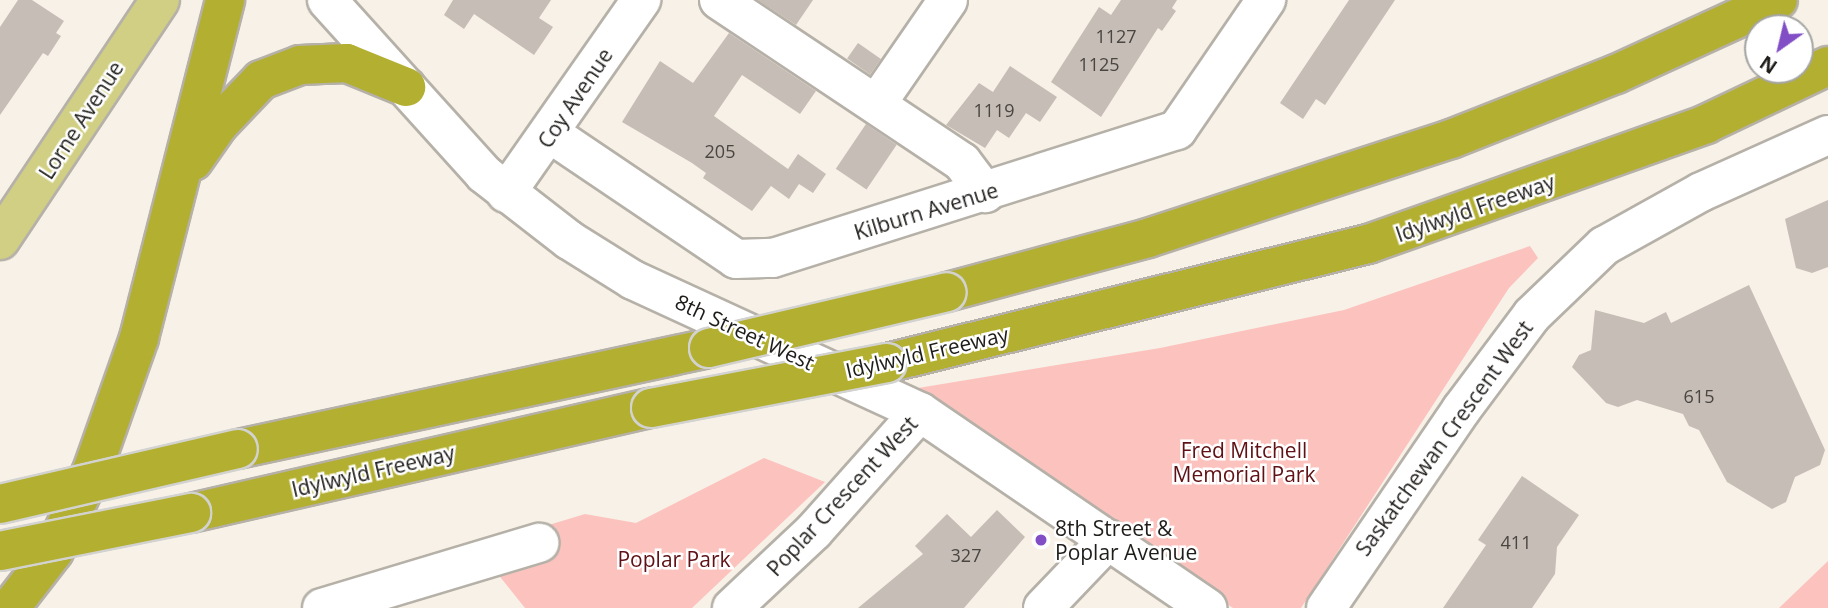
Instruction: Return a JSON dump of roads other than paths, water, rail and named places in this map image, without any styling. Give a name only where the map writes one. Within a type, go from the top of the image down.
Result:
[{"type":"highway","points":[[10,608],[54,551],[92,471],[139,338],[184,174],[225,0]]},
{"type":"highway","points":[[0,504],[238,449],[709,348],[947,292],[1161,235],[1451,139],[1616,74],[1778,0]]},
{"type":"highway","points":[[184,174],[219,124],[261,80],[300,65],[347,63],[406,87]]},
{"type":"highway","name":"Idylwyld Freeway","points":[[0,551],[191,513],[651,408],[887,363],[1368,244],[1706,124],[1828,66]]},
{"type":"main road","name":"Lorne Avenue","points":[[0,240],[159,1]]},
{"type":"street","name":"8th Street West","points":[[327,0],[506,193],[633,280],[920,412],[1207,608]]},
{"type":"street","name":"Coy Avenue","points":[[506,193],[551,134],[640,0]]},
{"type":"street","points":[[719,0],[962,162],[985,193]]},
{"type":"street","points":[[877,103],[948,0]]},
{"type":"street","name":"Kilburn Avenue","points":[[551,134],[736,259],[773,258],[1177,130],[1266,0]]},
{"type":"street","name":"Saskatchewan Crescent West","points":[[1326,608],[1461,410],[1532,315],[1604,246],[1701,192],[1828,135]]},
{"type":"street","name":"Poplar Crescent West","points":[[732,608],[814,531],[920,412]]},
{"type":"street","points":[[1043,608],[1109,539]]},
{"type":"street","points":[[322,608],[539,543]]},
{"type":"place","name":"8th Street & Poplar Avenue","points":[[1041,540]]},
{"type":"park label","name":"Fred Mitchell Memorial Park","points":[[1244,462]]},
{"type":"park label","name":"Poplar Park","points":[[674,559]]}]
